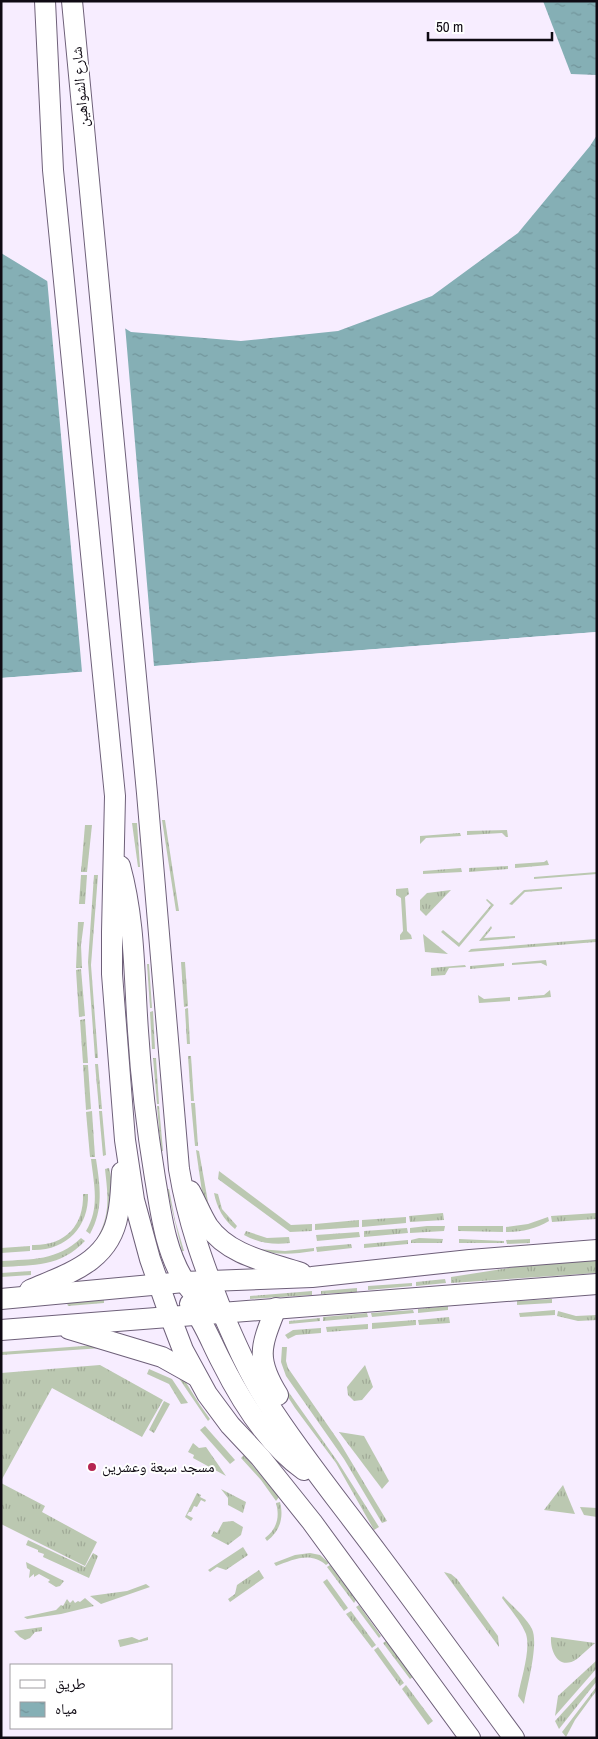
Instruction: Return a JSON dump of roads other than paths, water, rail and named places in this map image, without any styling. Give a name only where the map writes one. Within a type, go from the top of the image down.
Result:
[{"type":"street","name":"شارع الشواهين","points":[[45,1],[54,170],[115,796],[112,974],[125,1140]]},
{"type":"street","name":"شارع الشواهين","points":[[72,1],[147,793],[179,1169],[190,1226],[209,1281],[253,1379],[280,1422],[317,1476],[378,1554],[514,1738]]},
{"type":"street","points":[[114,847],[130,908],[143,1087],[159,1205],[169,1248],[184,1282],[197,1297],[213,1308],[223,1312]]},
{"type":"street","points":[[125,1140],[134,1200],[141,1230],[183,1350],[198,1378],[218,1410],[312,1522],[470,1738]]},
{"type":"street","points":[[6,1298],[82,1268],[102,1250],[110,1239],[119,1213],[125,1140]]},
{"type":"street","points":[[179,1169],[208,1226],[228,1246],[246,1255],[312,1277]]},
{"type":"street","points":[[6,1298],[184,1282],[312,1277],[470,1260],[597,1250]]},
{"type":"street","points":[[159,1284],[178,1292],[192,1306],[226,1371],[256,1418],[273,1440],[296,1464],[317,1476]]},
{"type":"street","points":[[1,1330],[597,1284]]},
{"type":"street","points":[[276,1308],[264,1338],[263,1363],[270,1381],[311,1450],[317,1476]]},
{"type":"street","points":[[58,1325],[162,1357],[198,1378]]},
{"type":"water","points":[[543,1],[597,1],[597,75],[571,74]]},
{"type":"water","points":[[597,135],[597,632],[1,678],[1,253],[131,332],[241,341],[338,331],[432,296],[518,233]]},
{"type":"place","name":"مسجد سبعة وعشرين","points":[[92,1467]]}]
